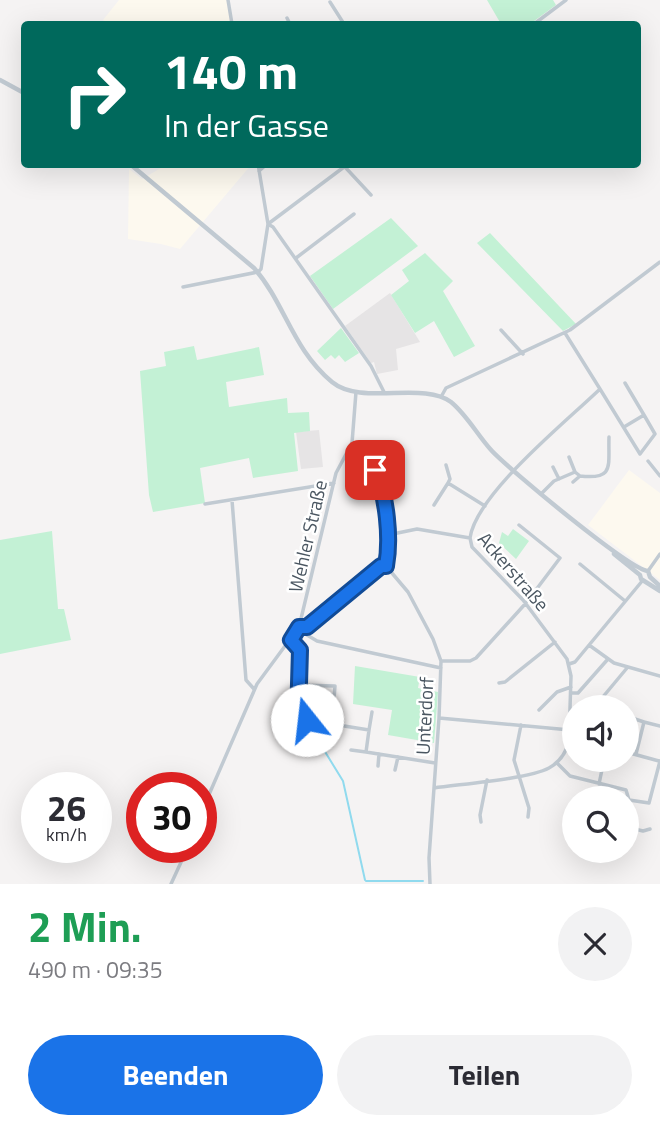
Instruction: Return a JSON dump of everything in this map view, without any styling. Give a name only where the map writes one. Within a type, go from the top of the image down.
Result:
[{"type":"street","points":[[228,0],[232,21]]},
{"type":"street","points":[[538,21],[566,0]]},
{"type":"street","points":[[330,2],[342,21]]},
{"type":"street","points":[[0,80],[21,91]]},
{"type":"street","points":[[135,168],[258,272],[310,359],[337,386],[356,392],[441,397],[455,406],[487,446],[513,471],[660,588]]},
{"type":"street","points":[[258,168],[268,224],[262,264],[258,272]]},
{"type":"street","points":[[259,171],[262,168]]},
{"type":"street","points":[[268,224],[343,168]]},
{"type":"street","points":[[348,168],[371,195]]},
{"type":"street","points":[[296,258],[354,214]]},
{"type":"street","points":[[268,224],[296,258],[371,366],[384,392]]},
{"type":"street","points":[[441,397],[446,387],[565,333],[660,262]]},
{"type":"street","points":[[183,287],[258,272]]},
{"type":"street","points":[[500,330],[523,354]]},
{"type":"street","points":[[565,333],[640,454],[656,434],[625,383]]},
{"type":"street","points":[[470,538],[474,521],[513,471],[600,389]]},
{"type":"street","points":[[299,627],[307,627],[345,593],[381,566],[386,566],[388,535],[376,472],[351,447],[356,392]]},
{"type":"street","points":[[624,427],[644,415]]},
{"type":"street","points":[[569,457],[575,472],[580,476],[597,477],[606,471],[609,437]]},
{"type":"street","name":"Wehler Straße","points":[[217,776],[254,689],[299,627],[337,470],[351,447]]},
{"type":"street","points":[[648,461],[660,476]]},
{"type":"street","points":[[434,505],[450,479],[446,465]]},
{"type":"street","points":[[553,467],[559,479]]},
{"type":"street","points":[[541,494],[559,479],[575,472]]},
{"type":"street","points":[[573,482],[580,476]]},
{"type":"street","points":[[205,505],[334,483]]},
{"type":"street","points":[[448,483],[485,506]]},
{"type":"street","points":[[232,500],[246,680],[254,689]]},
{"type":"street","points":[[440,661],[475,659],[526,603],[560,558],[519,525]]},
{"type":"street","name":"Ackerstraße","points":[[388,535],[416,529],[470,538],[473,548],[526,603],[555,642],[569,664],[571,693]]},
{"type":"street","points":[[569,664],[575,662],[660,554]]},
{"type":"street","points":[[580,564],[625,601]]},
{"type":"street","name":"Unterdorf","points":[[386,566],[408,592],[433,639],[441,668],[429,858],[430,884]]},
{"type":"street","points":[[299,627],[317,641],[441,668]]},
{"type":"street","points":[[291,640],[300,648],[298,718],[307,720]]},
{"type":"street","points":[[499,683],[505,682],[555,642]]},
{"type":"street","points":[[589,645],[608,659],[627,668],[660,676]]},
{"type":"street","points":[[571,693],[578,693],[608,659]]},
{"type":"street","points":[[604,695],[627,668]]},
{"type":"street","points":[[299,685],[335,686],[332,724]]},
{"type":"street","points":[[320,686],[319,693],[334,695]]},
{"type":"street","points":[[539,710],[562,689],[571,687]]},
{"type":"street","points":[[366,752],[372,712]]},
{"type":"street","points":[[439,718],[562,729]]},
{"type":"street","points":[[639,720],[660,726]]},
{"type":"street","points":[[639,742],[644,722]]},
{"type":"street","points":[[324,723],[369,730]]},
{"type":"street","points":[[521,725],[514,760],[529,808],[528,817]]},
{"type":"street","points":[[351,750],[435,763]]},
{"type":"street","points":[[378,766],[379,754]]},
{"type":"street","points":[[639,755],[660,761],[649,803],[639,802]]},
{"type":"street","points":[[434,788],[543,771],[557,763],[562,756]]},
{"type":"street","points":[[395,770],[398,757]]},
{"type":"street","points":[[557,763],[570,776],[608,786]]},
{"type":"street","points":[[599,784],[602,772]]},
{"type":"street","points":[[481,822],[487,780]]},
{"type":"street","points":[[639,830],[650,829]]},
{"type":"street","points":[[171,884],[181,863]]},
{"type":"shaded area","points":[[119,0],[227,0],[230,21],[105,21]]},
{"type":"shaded area","points":[[161,168],[248,168],[180,249],[128,239],[129,169],[142,179]]},
{"type":"shaded area","points":[[390,293],[420,342],[396,349],[398,370],[377,374],[374,362],[371,363],[345,326]]},
{"type":"shaded area","points":[[319,430],[323,467],[301,469],[296,432]]},
{"type":"shaded area","points":[[629,470],[660,493],[660,580],[588,525]]},
{"type":"green space","points":[[487,0],[553,0],[556,5],[534,21],[499,21]]},
{"type":"green space","points":[[391,218],[418,246],[333,309],[310,276]]},
{"type":"green space","points":[[490,233],[576,324],[563,331],[477,243]]},
{"type":"green space","points":[[425,253],[453,281],[443,291],[475,346],[454,357],[434,321],[415,333],[391,295],[409,281],[402,270]]},
{"type":"green space","points":[[341,328],[359,353],[345,362],[339,355],[335,359],[331,355],[325,360],[317,351]]},
{"type":"green space","points":[[194,346],[197,360],[259,347],[264,375],[226,382],[229,407],[287,398],[288,413],[309,412],[310,431],[294,433],[298,471],[253,478],[249,458],[200,468],[205,503],[153,512],[149,495],[140,371],[166,366],[164,352]]},
{"type":"green space","points":[[513,529],[529,541],[516,559],[499,543],[502,532],[508,536]]},
{"type":"green space","points":[[52,531],[58,609],[64,609],[71,640],[0,654],[0,540]]},
{"type":"green space","points":[[355,666],[420,677],[418,688],[438,692],[434,743],[388,735],[392,710],[353,704]]},
{"type":"waterway","points":[[308,724],[343,781],[365,880]]},
{"type":"waterway","points":[[366,881],[423,881]]},
{"type":"route","points":[[307,720],[298,718],[300,648],[291,640],[299,627],[307,627],[345,593],[381,566],[386,566],[388,535],[375,470]]}]
